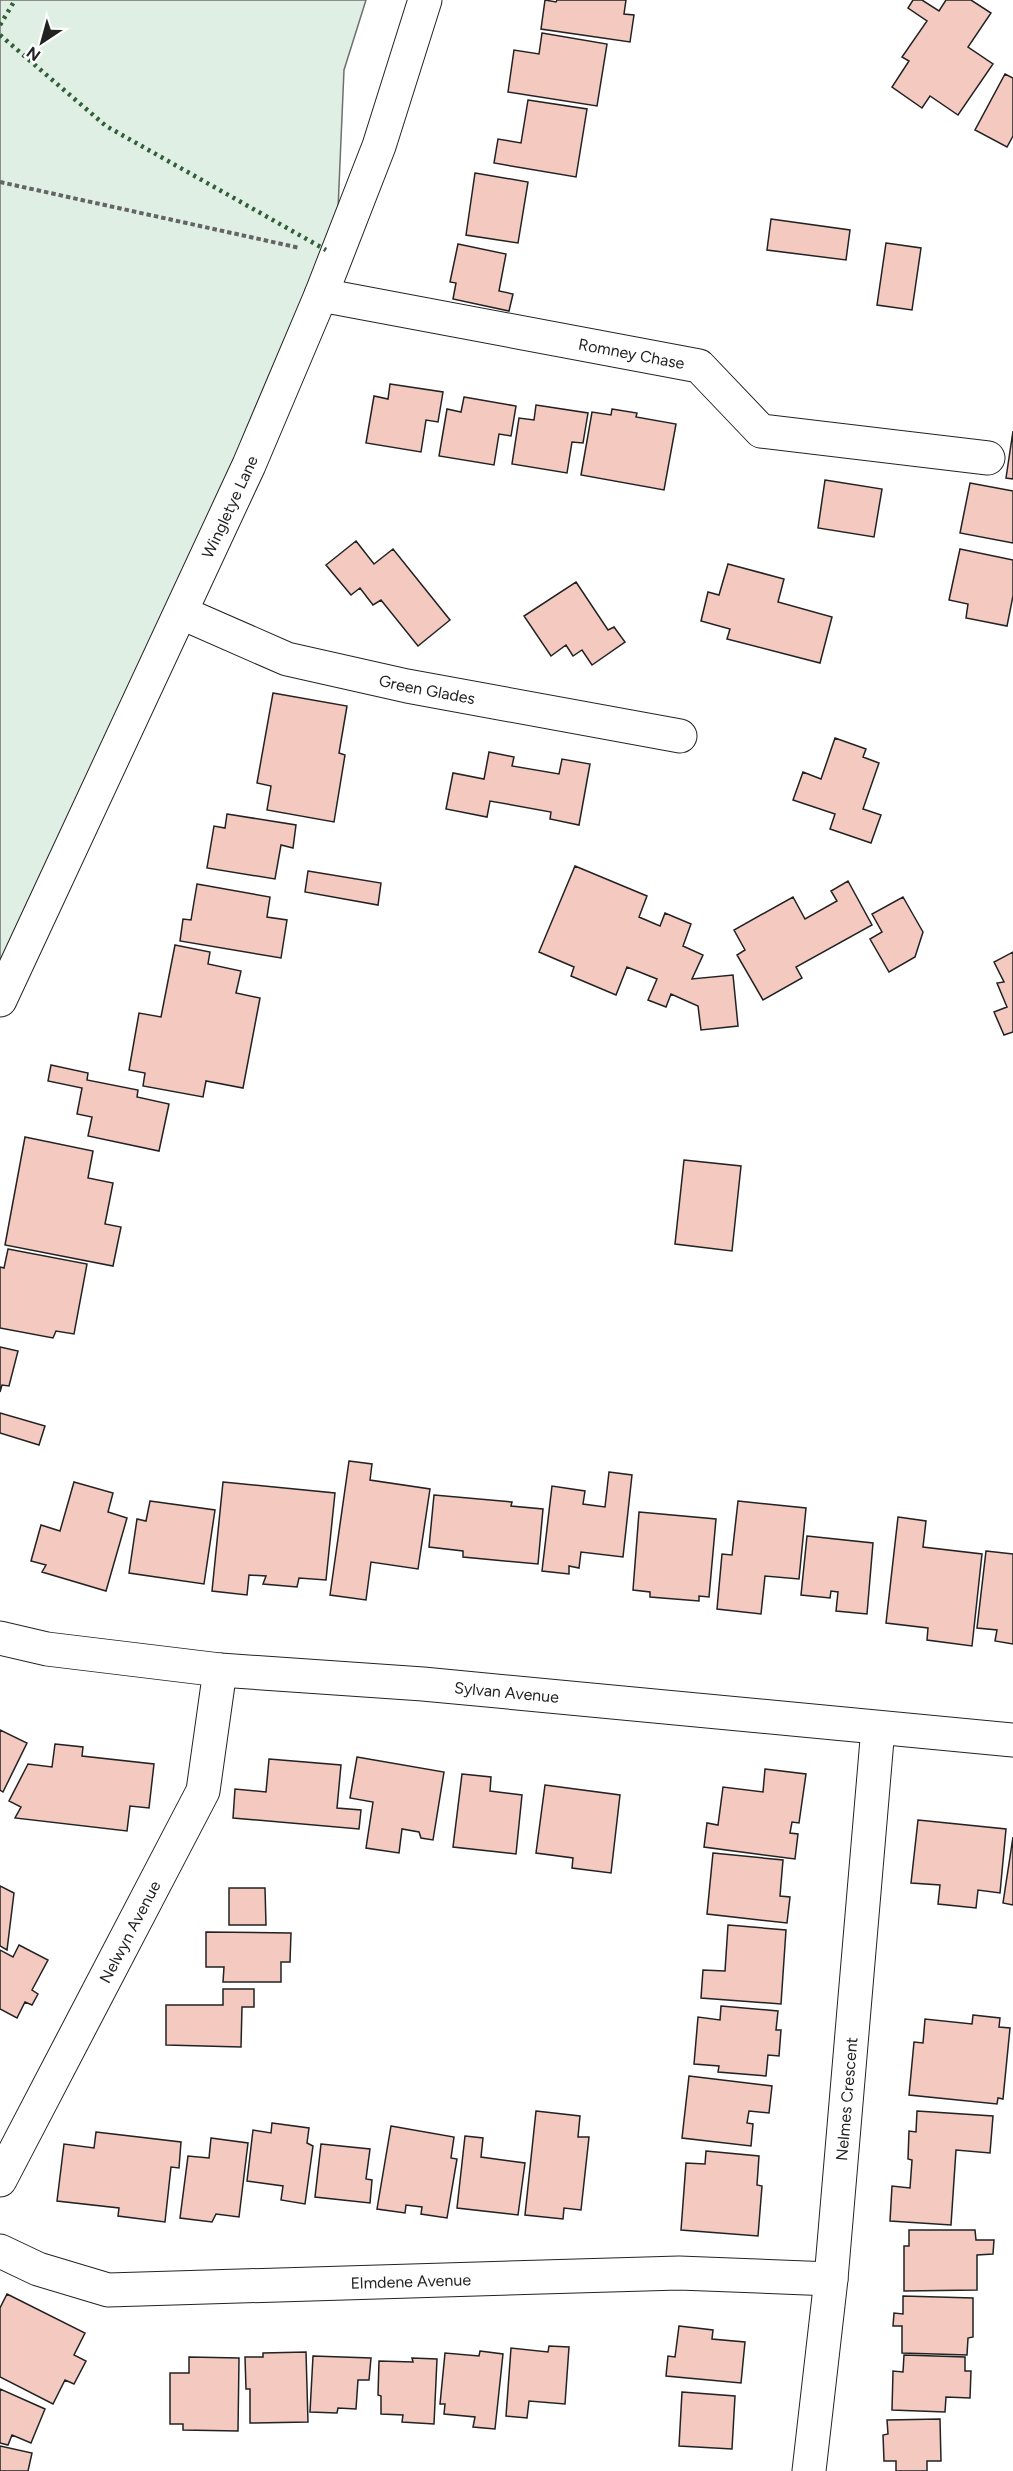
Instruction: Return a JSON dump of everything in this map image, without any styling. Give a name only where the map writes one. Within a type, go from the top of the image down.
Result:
[{"type":"street","name":"Wingletye Lane","points":[[0,1000],[249,465],[321,295],[379,146],[425,0]]},
{"type":"street","name":"Romney Chase","points":[[321,295],[699,366],[761,431],[988,458]]},
{"type":"street","name":"Green Glades","points":[[182,613],[287,659],[407,686],[680,736]]},
{"type":"street","name":"Sylvan Avenue","points":[[0,1638],[47,1649],[220,1670],[423,1684],[1013,1740]]},
{"type":"street","name":"Nelwyn Avenue","points":[[0,2180],[203,1791],[220,1670]]},
{"type":"street","name":"Nelmes Crescent","points":[[809,2471],[831,2279],[879,1728]]},
{"type":"street","name":"Elmdene Avenue","points":[[0,2251],[38,2269],[108,2290],[679,2273],[831,2279]]},
{"type":"path","points":[[0,182],[336,256]]},
{"type":"green space","points":[[0,0],[366,0],[344,70],[336,256],[0,998]]},
{"type":"building","points":[[545,0],[556,2],[557,0],[626,0],[624,14],[634,15],[630,42],[541,29]]},
{"type":"building","points":[[913,0],[922,0],[939,11],[946,0],[971,0],[991,13],[968,47],[993,64],[958,115],[930,96],[922,108],[892,87],[909,61],[902,57],[927,21],[908,8]]},
{"type":"building","points":[[542,33],[607,44],[597,106],[508,92],[514,50],[539,54]]},
{"type":"building","points":[[1005,74],[1013,78],[1013,136],[1007,147],[975,130]]},
{"type":"building","points":[[528,100],[587,109],[576,177],[494,163],[498,139],[521,143]]},
{"type":"building","points":[[475,173],[528,182],[518,243],[466,235]]},
{"type":"building","points":[[771,219],[850,230],[846,260],[767,250]]},
{"type":"building","points":[[886,243],[921,248],[912,310],[877,305]]},
{"type":"building","points":[[458,244],[506,254],[499,291],[513,294],[509,311],[453,299],[456,283],[450,282]]},
{"type":"building","points":[[390,384],[443,392],[438,422],[426,420],[421,452],[366,443],[374,396],[388,399]]},
{"type":"building","points":[[464,397],[516,406],[511,436],[499,434],[494,465],[439,456],[447,409],[461,412]]},
{"type":"building","points":[[536,405],[588,413],[583,443],[572,442],[567,473],[512,464],[519,418],[534,420]]},
{"type":"building","points":[[612,409],[637,413],[636,417],[676,424],[664,490],[581,475],[592,412],[611,415]]},
{"type":"building","points":[[1013,431],[1013,479],[1006,478]]},
{"type":"building","points":[[825,480],[882,489],[874,537],[818,528]]},
{"type":"building","points":[[970,483],[1013,491],[1013,543],[960,533]]},
{"type":"building","points":[[356,541],[374,564],[393,549],[450,620],[418,646],[381,600],[373,605],[360,588],[351,595],[326,565]]},
{"type":"building","points":[[960,549],[1013,560],[1013,596],[1007,626],[966,618],[968,604],[949,600]]},
{"type":"building","points":[[728,564],[784,579],[778,602],[832,617],[820,663],[727,639],[730,629],[701,621],[708,592],[719,595]]},
{"type":"building","points":[[576,582],[608,630],[614,627],[625,642],[592,665],[582,650],[573,656],[566,645],[551,656],[524,616]]},
{"type":"building","points":[[273,693],[347,706],[339,753],[345,755],[334,822],[267,810],[271,786],[257,783]]},
{"type":"building","points":[[835,738],[866,749],[863,757],[879,763],[863,809],[881,815],[871,843],[830,829],[835,814],[793,800],[803,772],[821,779]]},
{"type":"building","points":[[489,752],[514,757],[512,766],[559,774],[562,759],[590,764],[579,825],[550,819],[551,812],[490,801],[487,817],[446,809],[453,773],[484,779]]},
{"type":"building","points":[[227,814],[296,825],[293,848],[281,845],[275,879],[207,868],[214,826],[225,828]]},
{"type":"building","points":[[575,866],[647,896],[639,917],[660,926],[665,913],[691,924],[683,946],[703,955],[692,979],[733,975],[738,1026],[701,1030],[698,1006],[671,994],[666,1007],[648,1000],[657,979],[627,967],[616,995],[571,976],[574,967],[539,952]]},
{"type":"building","points":[[308,871],[381,883],[378,905],[305,892]]},
{"type":"building","points":[[848,881],[872,925],[796,967],[802,978],[763,1000],[737,955],[745,950],[734,930],[793,897],[805,919],[837,901],[831,891]]},
{"type":"building","points":[[197,884],[270,897],[267,917],[287,920],[281,958],[180,941],[183,919],[191,920]]},
{"type":"building","points":[[903,897],[923,932],[915,957],[889,972],[870,939],[882,932],[872,914]]},
{"type":"building","points":[[175,945],[210,952],[208,964],[241,971],[236,993],[260,998],[243,1088],[206,1081],[203,1097],[143,1086],[145,1073],[129,1070],[139,1013],[161,1017]]},
{"type":"building","points":[[1013,952],[1013,1032],[1004,1035],[994,1012],[1007,1007],[997,983],[1004,982],[994,962]]},
{"type":"building","points":[[51,1065],[88,1073],[87,1080],[138,1090],[137,1097],[169,1104],[159,1151],[88,1136],[92,1117],[77,1114],[82,1088],[48,1081]]},
{"type":"building","points":[[25,1137],[93,1151],[88,1178],[113,1183],[105,1224],[121,1227],[113,1266],[5,1245]]},
{"type":"building","points":[[684,1160],[741,1166],[732,1251],[675,1244]]},
{"type":"building","points":[[8,1249],[87,1264],[74,1334],[56,1331],[53,1338],[0,1328],[0,1267],[4,1268]]},
{"type":"building","points":[[0,1347],[18,1351],[9,1386],[2,1385],[0,1392]]},
{"type":"building","points":[[0,1413],[45,1426],[39,1445],[0,1433]]},
{"type":"building","points":[[349,1461],[372,1464],[370,1480],[430,1489],[418,1569],[371,1562],[366,1600],[330,1595]]},
{"type":"building","points":[[609,1472],[632,1475],[623,1557],[581,1552],[579,1568],[569,1566],[569,1574],[542,1571],[552,1486],[585,1491],[583,1504],[605,1507]]},
{"type":"building","points":[[74,1482],[113,1493],[108,1512],[127,1518],[106,1591],[42,1572],[46,1565],[31,1561],[41,1525],[60,1531]]},
{"type":"building","points":[[223,1482],[335,1493],[326,1580],[299,1578],[297,1587],[263,1584],[266,1576],[249,1575],[247,1595],[212,1591]]},
{"type":"building","points":[[434,1495],[512,1502],[511,1506],[543,1509],[538,1564],[463,1557],[463,1551],[429,1547]]},
{"type":"building","points":[[150,1501],[215,1510],[204,1584],[129,1573],[137,1519],[146,1521]]},
{"type":"building","points":[[738,1501],[806,1508],[799,1579],[765,1576],[761,1614],[717,1609],[722,1554],[732,1555]]},
{"type":"building","points":[[639,1512],[716,1519],[709,1597],[699,1596],[699,1601],[650,1597],[650,1592],[633,1590]]},
{"type":"building","points":[[898,1517],[926,1521],[923,1547],[982,1554],[972,1646],[927,1640],[928,1628],[886,1623]]},
{"type":"building","points":[[807,1536],[873,1543],[867,1614],[836,1611],[838,1592],[831,1591],[830,1598],[801,1595]]},
{"type":"building","points":[[986,1551],[1013,1554],[1013,1644],[995,1641],[997,1630],[977,1628]]},
{"type":"building","points":[[0,1730],[27,1743],[3,1792],[0,1790]]},
{"type":"building","points":[[55,1744],[83,1747],[82,1756],[154,1764],[149,1808],[130,1806],[127,1831],[15,1818],[21,1807],[9,1801],[28,1764],[52,1767]]},
{"type":"building","points":[[357,1757],[444,1772],[433,1840],[421,1838],[419,1832],[402,1829],[399,1853],[366,1848],[373,1802],[350,1798]]},
{"type":"building","points":[[269,1759],[341,1765],[337,1808],[361,1810],[359,1829],[233,1818],[235,1789],[266,1792]]},
{"type":"building","points":[[765,1769],[806,1774],[799,1823],[792,1822],[790,1833],[798,1834],[795,1859],[704,1847],[707,1823],[718,1825],[723,1787],[763,1792]]},
{"type":"building","points":[[462,1774],[491,1777],[490,1791],[522,1795],[516,1854],[453,1847]]},
{"type":"building","points":[[545,1785],[620,1795],[611,1873],[572,1868],[573,1858],[536,1853]]},
{"type":"building","points":[[918,1820],[1006,1829],[1000,1893],[978,1890],[976,1908],[938,1904],[940,1885],[911,1883]]},
{"type":"building","points":[[1013,1837],[1013,1905],[1003,1903]]},
{"type":"building","points":[[713,1853],[783,1860],[780,1896],[790,1897],[787,1923],[707,1914]]},
{"type":"building","points":[[0,1886],[14,1893],[7,1950],[0,1946]]},
{"type":"building","points":[[229,1888],[265,1888],[266,1925],[229,1925]]},
{"type":"building","points":[[728,1925],[786,1930],[781,2004],[701,1998],[703,1970],[725,1971]]},
{"type":"building","points":[[206,1932],[291,1933],[290,1962],[281,1962],[281,1982],[223,1982],[224,1967],[206,1967]]},
{"type":"building","points":[[19,1945],[48,1960],[32,1990],[38,1994],[32,2005],[25,2002],[17,2018],[0,2009],[0,1950],[13,1957]]},
{"type":"building","points":[[223,1989],[254,1989],[254,2007],[242,2007],[241,2047],[166,2045],[166,2005],[223,2005]]},
{"type":"building","points":[[721,2006],[778,2011],[776,2030],[781,2030],[779,2056],[768,2055],[766,2076],[718,2072],[719,2066],[694,2064],[698,2017],[720,2020]]},
{"type":"building","points":[[973,2015],[1000,2018],[999,2027],[1010,2028],[1003,2099],[998,2098],[997,2104],[909,2095],[914,2042],[923,2043],[925,2019],[972,2024]]},
{"type":"building","points":[[689,2076],[772,2086],[769,2113],[749,2111],[747,2123],[753,2124],[751,2146],[682,2138]]},
{"type":"building","points":[[536,2111],[580,2116],[578,2137],[589,2137],[581,2210],[564,2208],[563,2219],[525,2215]]},
{"type":"building","points":[[917,2111],[993,2116],[990,2153],[956,2150],[951,2225],[890,2221],[892,2186],[910,2188],[912,2160],[908,2159],[909,2131],[916,2132]]},
{"type":"building","points":[[272,2123],[309,2128],[307,2143],[313,2146],[305,2204],[281,2200],[283,2186],[247,2181],[253,2130],[271,2133]]},
{"type":"building","points":[[391,2126],[454,2137],[451,2158],[457,2159],[447,2218],[421,2214],[422,2207],[406,2205],[405,2213],[377,2209]]},
{"type":"building","points":[[96,2132],[181,2142],[179,2168],[171,2167],[165,2222],[118,2216],[119,2208],[57,2201],[64,2144],[94,2148]]},
{"type":"building","points":[[465,2136],[483,2138],[481,2157],[525,2163],[518,2215],[457,2208]]},
{"type":"building","points":[[211,2138],[248,2143],[239,2217],[216,2214],[212,2222],[180,2218],[188,2156],[209,2158]]},
{"type":"building","points":[[321,2144],[370,2149],[366,2179],[372,2180],[370,2203],[315,2197]]},
{"type":"building","points":[[706,2151],[759,2156],[757,2185],[762,2186],[758,2236],[681,2230],[686,2163],[705,2164]]},
{"type":"building","points":[[909,2230],[975,2230],[976,2240],[994,2240],[993,2254],[977,2255],[977,2290],[904,2291],[904,2246],[909,2246]]},
{"type":"building","points":[[7,2294],[85,2333],[74,2355],[86,2361],[74,2384],[65,2380],[53,2404],[0,2377],[0,2308]]},
{"type":"building","points":[[903,2296],[973,2298],[973,2337],[968,2338],[967,2355],[902,2353],[902,2326],[893,2326],[894,2313],[903,2314]]},
{"type":"building","points":[[679,2326],[713,2330],[712,2339],[745,2342],[741,2383],[666,2376],[668,2356],[675,2357]]},
{"type":"building","points":[[549,2346],[569,2347],[565,2404],[529,2401],[527,2418],[506,2416],[511,2348],[548,2352]]},
{"type":"building","points":[[480,2351],[503,2354],[495,2429],[473,2427],[475,2417],[444,2414],[445,2404],[440,2404],[445,2353],[479,2356]]},
{"type":"building","points":[[306,2352],[308,2422],[250,2423],[250,2389],[246,2389],[245,2357],[263,2357],[263,2353]]},
{"type":"building","points":[[904,2355],[965,2357],[965,2371],[971,2371],[970,2398],[946,2397],[945,2412],[892,2410],[893,2371],[903,2372]]},
{"type":"building","points":[[313,2356],[371,2358],[369,2380],[358,2380],[356,2409],[338,2408],[337,2413],[310,2412]]},
{"type":"building","points":[[189,2357],[239,2358],[238,2431],[183,2430],[183,2424],[170,2424],[170,2373],[189,2373]]},
{"type":"building","points":[[412,2358],[437,2359],[434,2424],[402,2422],[403,2415],[381,2414],[381,2396],[378,2395],[379,2361],[413,2362]]},
{"type":"building","points":[[0,2389],[45,2409],[31,2443],[12,2435],[8,2445],[0,2443]]},
{"type":"building","points":[[682,2392],[735,2396],[732,2449],[679,2446]]},
{"type":"building","points":[[940,2419],[941,2461],[927,2461],[927,2471],[896,2471],[896,2461],[884,2461],[883,2435],[888,2434],[887,2420]]},
{"type":"building","points":[[0,2446],[32,2453],[28,2471],[0,2471]]},
{"type":"hedge","points":[[0,25],[15,0]]},
{"type":"hedge","points":[[0,35],[106,126],[326,250]]}]
